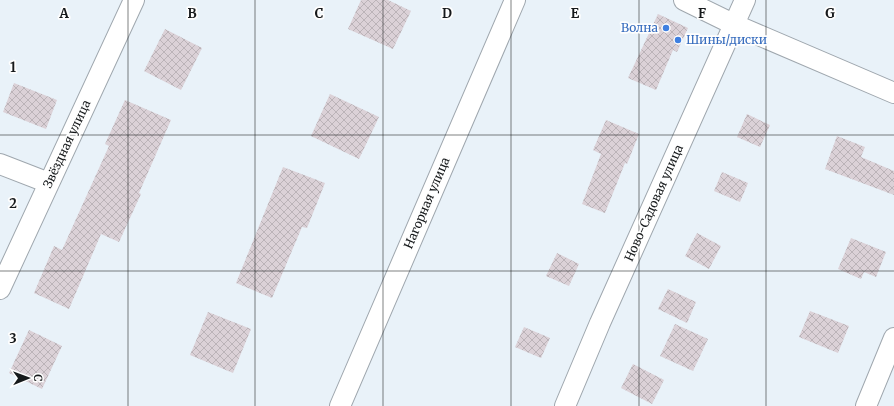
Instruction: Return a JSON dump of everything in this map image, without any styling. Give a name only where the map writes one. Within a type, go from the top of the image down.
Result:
[{"type":"street","name":"Звёздная улица","points":[[0,289],[134,0]]},
{"type":"street","name":"Нагорная улица","points":[[340,406],[514,0]]},
{"type":"street","points":[[684,0],[733,24],[894,93]]},
{"type":"street","name":"Ново-Садовая улица","points":[[565,406],[607,308],[745,0]]},
{"type":"street","points":[[0,164],[48,183]]},
{"type":"street","points":[[866,406],[894,338]]},
{"type":"building","points":[[361,0],[388,0],[411,11],[393,49],[348,29]]},
{"type":"building","points":[[658,14],[688,28],[677,52],[673,50],[656,90],[628,78]]},
{"type":"building","points":[[165,29],[202,48],[181,90],[144,71]]},
{"type":"building","points":[[14,83],[57,100],[46,129],[3,112]]},
{"type":"building","points":[[330,94],[379,117],[359,159],[311,136]]},
{"type":"building","points":[[125,100],[171,120],[139,193],[141,194],[119,242],[101,234],[69,309],[34,293],[54,246],[62,250],[109,146],[105,144]]},
{"type":"building","points":[[747,114],[770,125],[760,147],[737,137]]},
{"type":"building","points":[[606,120],[639,134],[627,164],[625,163],[605,213],[582,204],[601,154],[593,150]]},
{"type":"building","points":[[837,136],[865,147],[861,157],[894,171],[894,195],[825,169]]},
{"type":"building","points":[[283,167],[325,183],[307,228],[302,227],[272,298],[236,283]]},
{"type":"building","points":[[722,172],[748,183],[740,202],[714,191]]},
{"type":"building","points":[[697,233],[721,246],[709,269],[685,256]]},
{"type":"building","points":[[851,238],[886,252],[876,277],[864,272],[861,279],[838,269]]},
{"type":"building","points":[[557,253],[579,264],[569,286],[546,276]]},
{"type":"building","points":[[668,289],[696,302],[687,323],[658,309]]},
{"type":"building","points":[[810,311],[849,326],[838,353],[799,337]]},
{"type":"building","points":[[208,312],[251,329],[233,373],[190,355]]},
{"type":"building","points":[[675,324],[708,339],[693,371],[660,356]]},
{"type":"building","points":[[524,327],[550,338],[541,358],[515,347]]},
{"type":"building","points":[[29,330],[62,346],[42,389],[9,373]]},
{"type":"building","points":[[633,364],[664,380],[652,404],[621,388]]},
{"type":"place","name":"Волна","points":[[666,28]]},
{"type":"place","name":"Шины/диски","points":[[678,40]]}]
